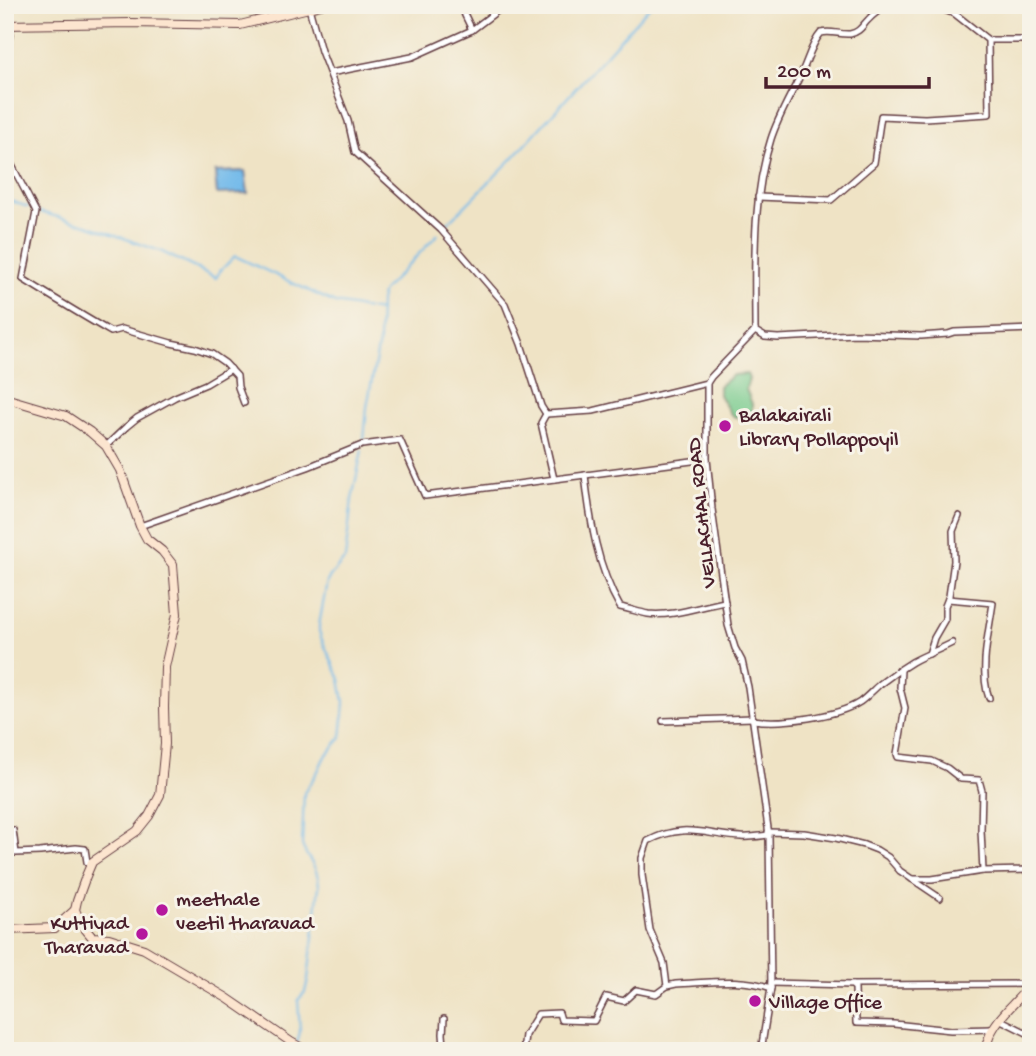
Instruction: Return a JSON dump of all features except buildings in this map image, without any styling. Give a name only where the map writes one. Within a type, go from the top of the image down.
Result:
[{"type":"street","points":[[5,67],[8,25],[240,25],[321,5]]},
{"type":"street","points":[[460,5],[472,30]]},
{"type":"street","points":[[330,73],[412,57],[472,30],[505,5]]},
{"type":"street","points":[[546,414],[593,411],[707,383],[755,331],[754,247],[758,197],[771,139],[781,113],[818,36],[827,31],[849,34],[861,30],[867,21],[888,5]]},
{"type":"street","points":[[931,5],[955,14],[988,40],[1031,40]]},
{"type":"street","points":[[309,8],[321,51],[348,121],[355,152],[441,230],[505,304],[546,414]]},
{"type":"street","points":[[758,197],[831,200],[874,163],[881,116],[925,118],[989,114],[988,40]]},
{"type":"street","points":[[5,152],[36,212],[23,279],[111,332],[122,329],[212,354],[237,376],[244,403]]},
{"type":"street","points":[[755,331],[765,337],[778,338],[856,334],[922,336],[1031,328]]},
{"type":"street","points":[[106,446],[137,418],[231,369]]},
{"type":"street","name":"VELLACHAL ROAD","points":[[707,383],[707,459],[712,509],[728,625],[742,661],[769,834],[771,985],[761,1051]]},
{"type":"street","points":[[5,398],[66,416],[106,446],[120,470],[147,539],[162,551],[173,565],[176,624],[165,667],[165,744],[160,795],[137,831],[92,862],[75,911],[92,937],[108,938],[144,950],[227,998],[304,1049]]},
{"type":"street","points":[[546,414],[541,423],[554,479]]},
{"type":"street","points":[[140,526],[308,467],[362,445],[400,440],[425,496],[707,459]]},
{"type":"street","points":[[585,475],[600,563],[621,607],[649,614],[676,612],[725,602]]},
{"type":"street","points":[[929,654],[934,638],[945,619],[954,561],[953,531],[959,516]]},
{"type":"street","points":[[948,598],[993,603],[985,662],[989,698]]},
{"type":"street","points":[[663,721],[761,721],[838,713],[859,703],[881,683],[912,662],[952,643]]},
{"type":"street","points":[[901,670],[900,688],[905,708],[898,757],[932,761],[961,779],[979,780],[982,791],[983,871]]},
{"type":"street","points":[[13,830],[16,853],[85,849],[87,862],[91,866]]},
{"type":"street","points":[[667,986],[664,963],[650,930],[642,875],[642,858],[648,841],[661,834],[694,830],[743,838],[769,834],[836,838],[877,850],[900,871],[940,898]]},
{"type":"street","points":[[911,878],[932,879],[983,871],[1031,870]]},
{"type":"street","points":[[5,929],[55,928],[75,911]]},
{"type":"street","points":[[523,1051],[525,1035],[538,1014],[559,1013],[561,1020],[594,1021],[606,997],[624,1001],[636,990],[656,995],[667,986],[676,984],[1031,984]]},
{"type":"street","points":[[985,1051],[999,1019],[1031,984]]},
{"type":"street","points":[[852,985],[855,988],[856,1023],[904,1024],[951,1030],[993,1028]]},
{"type":"street","points":[[444,1019],[444,1046],[461,1051]]},
{"type":"street","points":[[999,1019],[1031,1035]]},
{"type":"green space","points":[[747,374],[749,379],[746,389],[752,404],[752,415],[743,418],[732,416],[719,395],[719,386],[733,375]]},
{"type":"water","points":[[245,171],[248,193],[217,194],[215,172]]},
{"type":"waterway","points":[[444,227],[511,160],[651,5]]},
{"type":"waterway","points":[[5,199],[28,207]]},
{"type":"waterway","points":[[40,212],[87,225],[160,251],[216,278],[235,256],[335,303],[380,311]]},
{"type":"waterway","points":[[364,440],[379,342],[380,300],[383,291],[438,234]]},
{"type":"waterway","points":[[297,1043],[300,1032],[298,1000],[305,992],[308,979],[319,886],[315,868],[302,845],[304,793],[324,758],[341,738],[344,702],[340,679],[322,640],[319,625],[327,582],[345,559],[352,499],[362,450]]},
{"type":"place","name":"Balakairali Library Pollappoyil","points":[[725,426]]},
{"type":"place","name":"meethale veetil tharavad","points":[[162,910]]},
{"type":"place","name":"Kuttiyad Tharavad","points":[[142,934]]},
{"type":"place","name":"Village Office","points":[[755,1001]]}]
